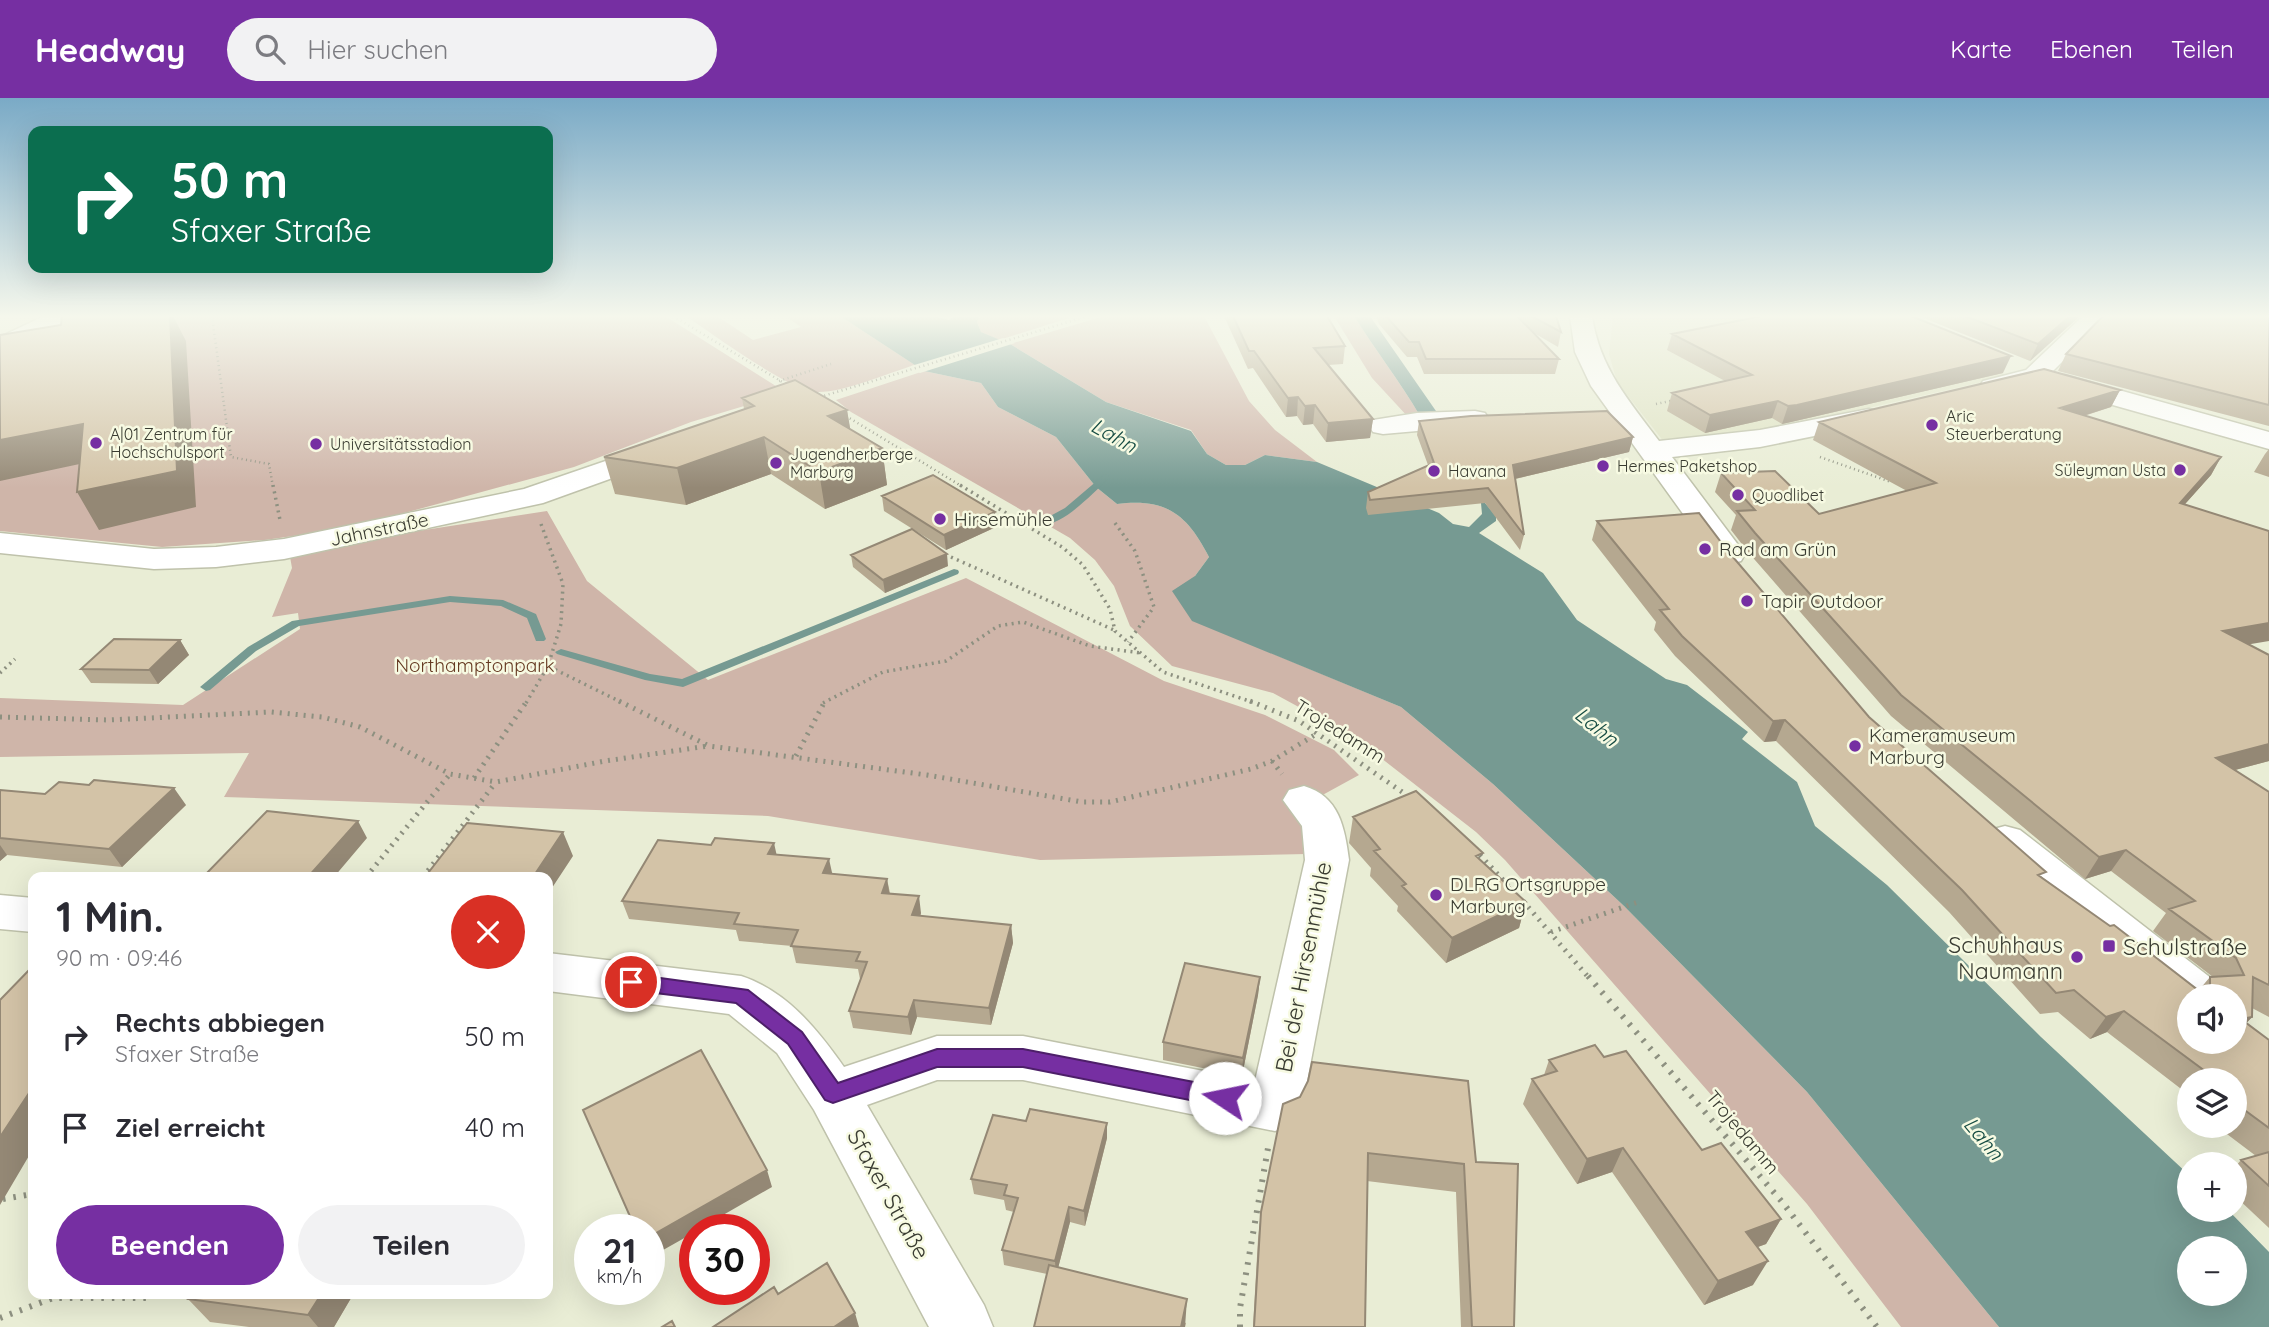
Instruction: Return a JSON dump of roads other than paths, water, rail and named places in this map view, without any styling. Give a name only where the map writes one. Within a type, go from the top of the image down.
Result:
[{"type":"street","points":[[1595,373],[1614,413],[1650,450],[1752,582]]},
{"type":"street","points":[[1968,393],[2035,374],[2269,441]]},
{"type":"street","points":[[1650,450],[1703,448],[1778,437],[1900,410]]},
{"type":"street","points":[[1383,426],[1417,421],[1502,418]]},
{"type":"street","name":"Jahnstraße","points":[[0,543],[154,559],[216,557],[284,549],[532,497],[683,443]]},
{"type":"street","name":"Bei der Hirsenmühle","points":[[833,1094],[937,1058],[1023,1058],[1275,1108],[1327,860],[1323,822],[1304,800]]},
{"type":"street","points":[[1977,816],[2050,880],[2184,984]]},
{"type":"street","points":[[0,912],[28,915]]},
{"type":"street","name":"Sfaxer Straße","points":[[553,973],[741,996],[795,1038],[833,1094],[962,1327]]},
{"type":"water","name":"Lahn","points":[[935,373],[1059,373],[1106,402],[1191,431],[1207,454],[1226,465],[1245,465],[1265,455],[1317,462],[1439,513],[1453,524],[1469,527],[1482,514],[1481,503],[1485,503],[1496,516],[1496,521],[1479,533],[1543,573],[1577,620],[1666,679],[1687,685],[1748,732],[1742,739],[1797,782],[1815,826],[1887,885],[2041,1037],[2177,1164],[2177,1222],[2240,1222],[2269,1252],[2269,1327],[1999,1327],[1807,1092],[1624,906],[1493,784],[1401,707],[1192,621],[1172,591],[1195,576],[1209,557],[1183,520],[1162,507],[1134,503],[1117,504],[1096,487],[1056,437],[998,407],[981,383]]},
{"type":"water","points":[[1393,373],[1410,373],[1445,424],[1420,416]]},
{"type":"waterway","points":[[1045,523],[1068,510],[1105,477]]},
{"type":"waterway","points":[[561,652],[649,677],[683,683],[954,572]]},
{"type":"waterway","points":[[206,687],[252,649],[296,623],[450,599],[503,603],[532,616],[540,639]]},
{"type":"place","name":"Aric Steuerberatung","points":[[1932,425]]},
{"type":"place","name":"A|01 Zentrum für Hochschulsport","points":[[96,443]]},
{"type":"place","name":"Universitätsstadion","points":[[316,444]]},
{"type":"place","name":"Jugendherberge Marburg","points":[[776,463]]},
{"type":"place","name":"Hermes Paketshop","points":[[1603,466]]},
{"type":"place","name":"Süleyman Usta","points":[[2180,470]]},
{"type":"place","name":"Havana","points":[[1434,471]]},
{"type":"place","name":"Quodlibet","points":[[1738,495]]},
{"type":"place","name":"Hirsemühle","points":[[940,519]]},
{"type":"place","name":"Rad am Grün","points":[[1705,549]]},
{"type":"place","name":"Tapir Outdoor","points":[[1747,601]]},
{"type":"place","name":"Kameramuseum Marburg","points":[[1855,746]]},
{"type":"place","name":"DLRG Ortsgruppe Marburg","points":[[1436,895]]},
{"type":"place","name":"Schulstraße","points":[[2109,946]]},
{"type":"place","name":"Schuhhaus Naumann","points":[[2077,957]]},
{"type":"park label","name":"Northamptonpark","points":[[475,665]]}]
